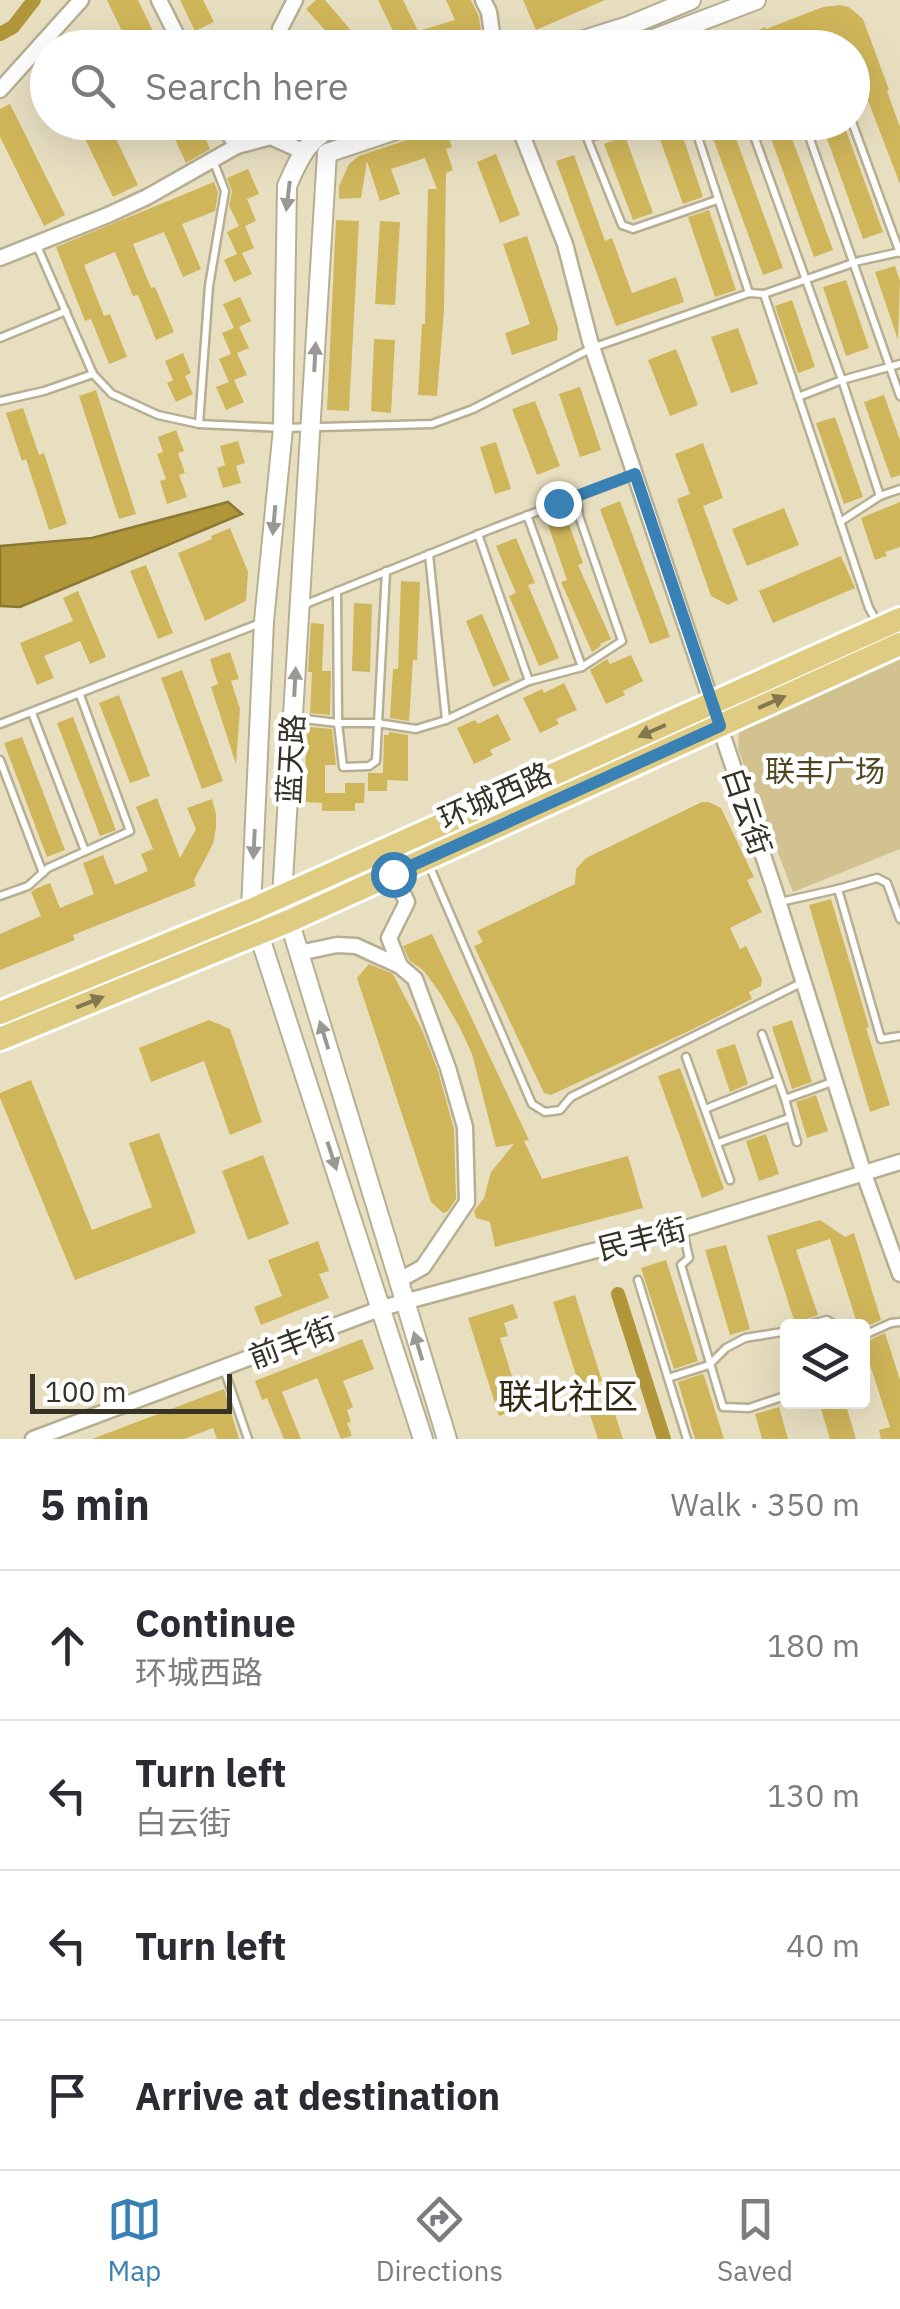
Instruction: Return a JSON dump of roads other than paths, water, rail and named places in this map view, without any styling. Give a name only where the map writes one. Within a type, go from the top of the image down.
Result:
[{"type":"main road","name":"环城西路","points":[[0,1039],[289,921],[426,859],[716,715],[890,623]]},
{"type":"main road","name":"环城西路","points":[[0,1013],[716,715],[900,644]]},
{"type":"street","points":[[53,30],[80,0]]},
{"type":"street","points":[[159,0],[174,30]]},
{"type":"street","points":[[280,30],[295,0]]},
{"type":"street","points":[[484,0],[492,30]]},
{"type":"street","points":[[615,30],[691,0]]},
{"type":"street","points":[[693,30],[756,0]]},
{"type":"street","points":[[0,90],[30,56]]},
{"type":"street","points":[[233,140],[237,146]]},
{"type":"street","points":[[0,258],[147,197],[237,146],[260,140]]},
{"type":"street","points":[[278,140],[302,151],[315,140]]},
{"type":"street","name":"蓝天路","points":[[366,140],[327,153],[282,896],[447,1439]]},
{"type":"street","name":"白云街","points":[[524,140],[565,244],[592,348],[900,1274]]},
{"type":"street","name":"蓝天路","points":[[302,151],[287,186],[282,428],[264,622],[251,910],[423,1439]]},
{"type":"street","points":[[393,874],[407,902],[389,938],[400,966]]},
{"type":"street","points":[[299,954],[337,944],[356,946],[400,966],[415,979],[466,1126],[467,1202],[423,1267],[398,1281]]},
{"type":"street","name":"民丰街","points":[[382,1308],[683,1229],[900,1162]]},
{"type":"street","name":"前丰街","points":[[34,1439],[382,1308]]},
{"type":"lane","points":[[588,140],[622,225],[633,228],[718,200]]},
{"type":"lane","points":[[699,140],[749,293]]},
{"type":"lane","points":[[755,140],[880,496]]},
{"type":"lane","points":[[810,140],[900,396]]},
{"type":"lane","points":[[36,244],[93,374],[112,394],[158,415],[199,424],[282,428],[432,424],[473,409],[592,348],[749,293],[764,294],[852,264],[900,253],[859,140]]},
{"type":"lane","points":[[199,424],[209,286],[226,191],[213,160]]},
{"type":"lane","points":[[764,294],[869,608],[890,623]]},
{"type":"lane","points":[[0,338],[66,311]]},
{"type":"lane","points":[[798,397],[900,364]]},
{"type":"lane","points":[[0,400],[44,391],[93,374]]},
{"type":"lane","points":[[299,607],[635,474]]},
{"type":"lane","points":[[840,522],[880,496],[900,489]]},
{"type":"lane","points":[[292,718],[416,729],[446,720],[529,681],[582,667],[622,642],[580,516],[578,496]]},
{"type":"lane","points":[[526,515],[582,667]]},
{"type":"lane","points":[[478,534],[529,681]]},
{"type":"lane","points":[[429,554],[446,720]]},
{"type":"lane","points":[[337,591],[338,722],[343,767],[369,766],[376,761],[386,571]]},
{"type":"lane","points":[[0,724],[264,622]]},
{"type":"lane","points":[[0,896],[28,886],[48,868],[130,830],[80,695]]},
{"type":"lane","points":[[32,713],[85,851]]},
{"type":"lane","points":[[0,760],[43,873]]},
{"type":"lane","points":[[426,859],[532,1104],[545,1112],[560,1110],[571,1097],[804,982]]},
{"type":"lane","points":[[778,902],[877,878],[887,883],[900,918]]},
{"type":"lane","points":[[838,889],[881,1039],[900,1036]]},
{"type":"lane","points":[[762,1034],[797,1142]]},
{"type":"lane","points":[[686,1056],[730,1180]]},
{"type":"lane","points":[[705,1108],[778,1080]]},
{"type":"lane","points":[[785,1099],[836,1081]]},
{"type":"lane","points":[[718,1143],[789,1118]]},
{"type":"lane","points":[[683,1229],[689,1258],[681,1266],[723,1407],[749,1408],[780,1398]]},
{"type":"lane","points":[[638,1280],[686,1439]]},
{"type":"lane","points":[[870,1332],[900,1322]]},
{"type":"lane","points":[[668,1378],[709,1365],[726,1348],[745,1338],[780,1332]]},
{"type":"lane","points":[[223,1368],[248,1439]]},
{"type":"waterway","points":[[0,34],[13,27],[34,0]]},
{"type":"waterway","points":[[618,1294],[664,1439]]},
{"type":"district","name":"联北社区","points":[[568,1396]]},
{"type":"park label","name":"联丰广场","points":[[825,770]]}]
